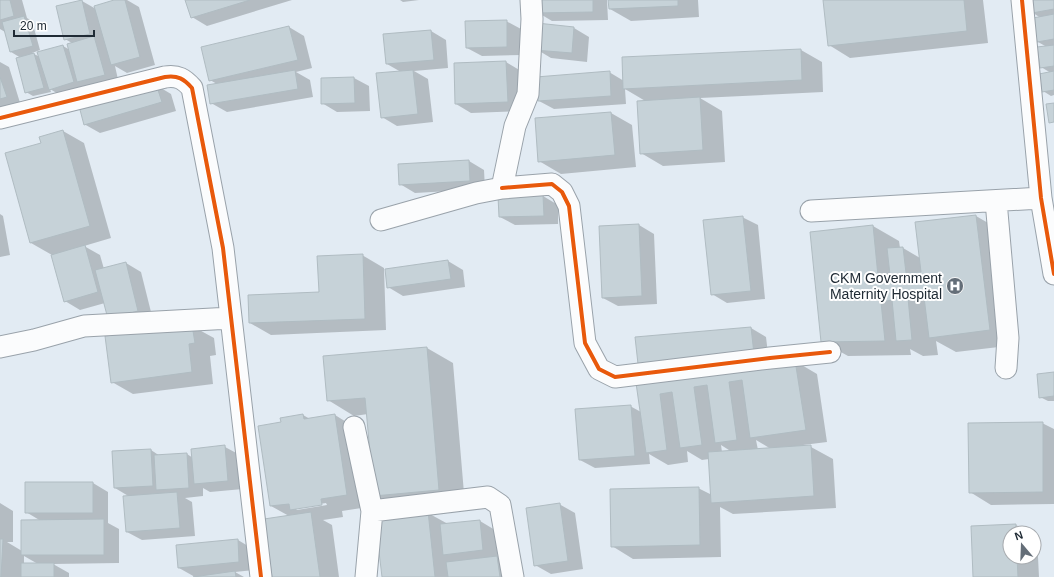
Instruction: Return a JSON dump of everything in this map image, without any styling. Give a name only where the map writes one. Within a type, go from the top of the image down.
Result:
[{"type":"street","points":[[502,188],[515,126],[528,94],[532,19],[531,0]]},
{"type":"street","points":[[1022,0],[1041,198],[1054,274]]},
{"type":"street","points":[[0,118],[175,75],[184,79],[192,88],[224,248],[260,577]]},
{"type":"street","points":[[381,220],[476,193],[502,188],[552,184],[562,192],[569,206],[585,343],[599,369],[615,377],[830,352]]},
{"type":"street","points":[[810,211],[1041,198]]},
{"type":"street","points":[[996,201],[1008,338],[1006,368]]},
{"type":"street","points":[[0,347],[34,340],[84,326],[231,318]]},
{"type":"street","points":[[354,427],[372,511],[366,577]]},
{"type":"street","points":[[372,511],[488,497],[500,506],[514,577]]},
{"type":"building","points":[[0,0],[10,0],[14,16],[0,20]]},
{"type":"building","points":[[82,0],[90,34],[64,40],[56,6]]},
{"type":"building","points":[[114,0],[125,0],[140,57],[111,65],[94,6]]},
{"type":"building","points":[[185,0],[250,0],[191,18]]},
{"type":"building","points":[[535,0],[593,0],[593,12],[536,13]]},
{"type":"building","points":[[608,0],[678,0],[678,6],[609,9]]},
{"type":"building","points":[[823,0],[964,0],[967,31],[828,46]]},
{"type":"building","points":[[1030,0],[1054,0],[1054,9],[1032,13]]},
{"type":"building","points":[[1054,14],[1054,39],[1037,42],[1033,18]]},
{"type":"building","points":[[24,16],[33,46],[10,52],[2,22]]},
{"type":"building","points":[[507,20],[507,47],[466,48],[465,21]]},
{"type":"building","points":[[537,23],[574,27],[572,53],[534,50]]},
{"type":"building","points":[[289,26],[298,60],[209,81],[201,47]]},
{"type":"building","points":[[431,30],[434,60],[386,64],[383,34]]},
{"type":"building","points":[[94,36],[105,75],[77,82],[67,44]]},
{"type":"building","points":[[63,45],[74,82],[49,90],[37,52]]},
{"type":"building","points":[[1054,45],[1054,66],[1040,68],[1037,47]]},
{"type":"building","points":[[801,49],[802,80],[623,89],[622,57]]},
{"type":"building","points":[[34,53],[44,88],[25,93],[16,58]]},
{"type":"building","points":[[506,61],[508,102],[455,104],[454,63]]},
{"type":"building","points":[[295,70],[298,89],[210,104],[207,85]]},
{"type":"building","points":[[413,70],[418,114],[381,118],[376,73]]},
{"type":"building","points":[[610,71],[611,96],[538,101],[536,77]]},
{"type":"building","points":[[1054,71],[1054,90],[1042,92],[1039,74]]},
{"type":"building","points":[[0,77],[7,97],[0,99]]},
{"type":"building","points":[[354,77],[355,103],[321,104],[321,78]]},
{"type":"building","points":[[156,84],[162,102],[84,125],[79,106]]},
{"type":"building","points":[[700,97],[703,150],[640,154],[637,101]]},
{"type":"building","points":[[1054,103],[1054,122],[1049,123],[1046,104]]},
{"type":"building","points":[[611,112],[615,155],[538,162],[535,118]]},
{"type":"building","points":[[63,130],[90,226],[30,243],[5,153],[41,143],[39,137]]},
{"type":"building","points":[[469,160],[470,181],[399,185],[398,164]]},
{"type":"building","points":[[543,195],[544,216],[499,217],[498,196]]},
{"type":"building","points":[[976,215],[990,330],[929,338],[924,297],[908,298],[912,340],[896,341],[892,300],[881,302],[885,341],[821,342],[810,232],[873,225],[878,276],[890,275],[887,248],[903,247],[906,273],[921,272],[915,222]]},
{"type":"building","points":[[743,216],[751,291],[711,295],[703,220]]},
{"type":"building","points":[[639,224],[642,296],[602,298],[599,226]]},
{"type":"building","points":[[85,245],[98,292],[64,302],[51,255]]},
{"type":"building","points":[[363,254],[365,319],[249,323],[248,295],[319,292],[317,256]]},
{"type":"building","points":[[448,260],[451,279],[387,288],[385,269]]},
{"type":"building","points":[[126,262],[138,311],[108,319],[95,270]]},
{"type":"building","points":[[192,325],[195,343],[189,344],[192,372],[111,383],[105,336]]},
{"type":"building","points":[[751,327],[754,354],[638,364],[635,337]]},
{"type":"building","points":[[427,347],[439,490],[374,496],[365,398],[327,401],[323,356]]},
{"type":"building","points":[[795,360],[806,430],[750,438],[742,380],[729,382],[737,440],[715,443],[707,385],[694,387],[702,445],[680,448],[672,392],[660,394],[667,450],[646,453],[636,383]]},
{"type":"building","points":[[1054,372],[1054,396],[1039,398],[1037,374]]},
{"type":"building","points":[[631,405],[635,456],[579,460],[575,409]]},
{"type":"building","points":[[303,414],[304,419],[335,414],[347,495],[321,499],[322,505],[290,510],[289,504],[270,506],[258,426],[281,422],[280,418]]},
{"type":"building","points":[[1043,422],[1043,492],[969,493],[968,423]]},
{"type":"building","points":[[225,445],[228,481],[194,484],[191,449]]},
{"type":"building","points":[[811,445],[814,496],[711,503],[708,452]]},
{"type":"building","points":[[151,449],[153,486],[114,488],[112,451]]},
{"type":"building","points":[[187,453],[189,488],[156,490],[154,455]]},
{"type":"building","points":[[25,482],[93,482],[93,513],[25,513]]},
{"type":"building","points":[[699,487],[700,545],[611,547],[610,489]]},
{"type":"building","points":[[177,492],[180,528],[126,532],[123,496]]},
{"type":"building","points":[[560,503],[568,561],[534,566],[526,508]]},
{"type":"building","points":[[428,511],[435,577],[382,577],[375,518]]},
{"type":"building","points":[[311,512],[320,577],[272,577],[264,519]]},
{"type":"building","points":[[104,519],[104,555],[21,555],[21,520]]},
{"type":"building","points":[[480,520],[483,550],[443,555],[440,524]]},
{"type":"building","points":[[1016,524],[1002,525],[1002,565],[1017,565],[1018,577],[973,577],[971,526]]},
{"type":"building","points":[[0,539],[3,539],[1,577],[0,577]]},
{"type":"building","points":[[238,539],[239,562],[178,568],[176,545]]},
{"type":"building","points":[[497,556],[500,577],[448,577],[446,562]]},
{"type":"building","points":[[21,563],[54,563],[54,577],[21,577]]},
{"type":"building","points":[[235,571],[236,577],[193,577]]},
{"type":"cycle path","points":[[1022,0],[1041,198],[1054,274]]},
{"type":"cycle path","points":[[0,118],[165,77],[180,78],[192,88],[223,248],[261,577]]},
{"type":"cycle path","points":[[502,188],[552,184],[562,192],[569,206],[585,343],[599,369],[615,377],[830,352]]},
{"type":"place","name":"CKM Government Maternity Hospital","points":[[955,286]]}]
